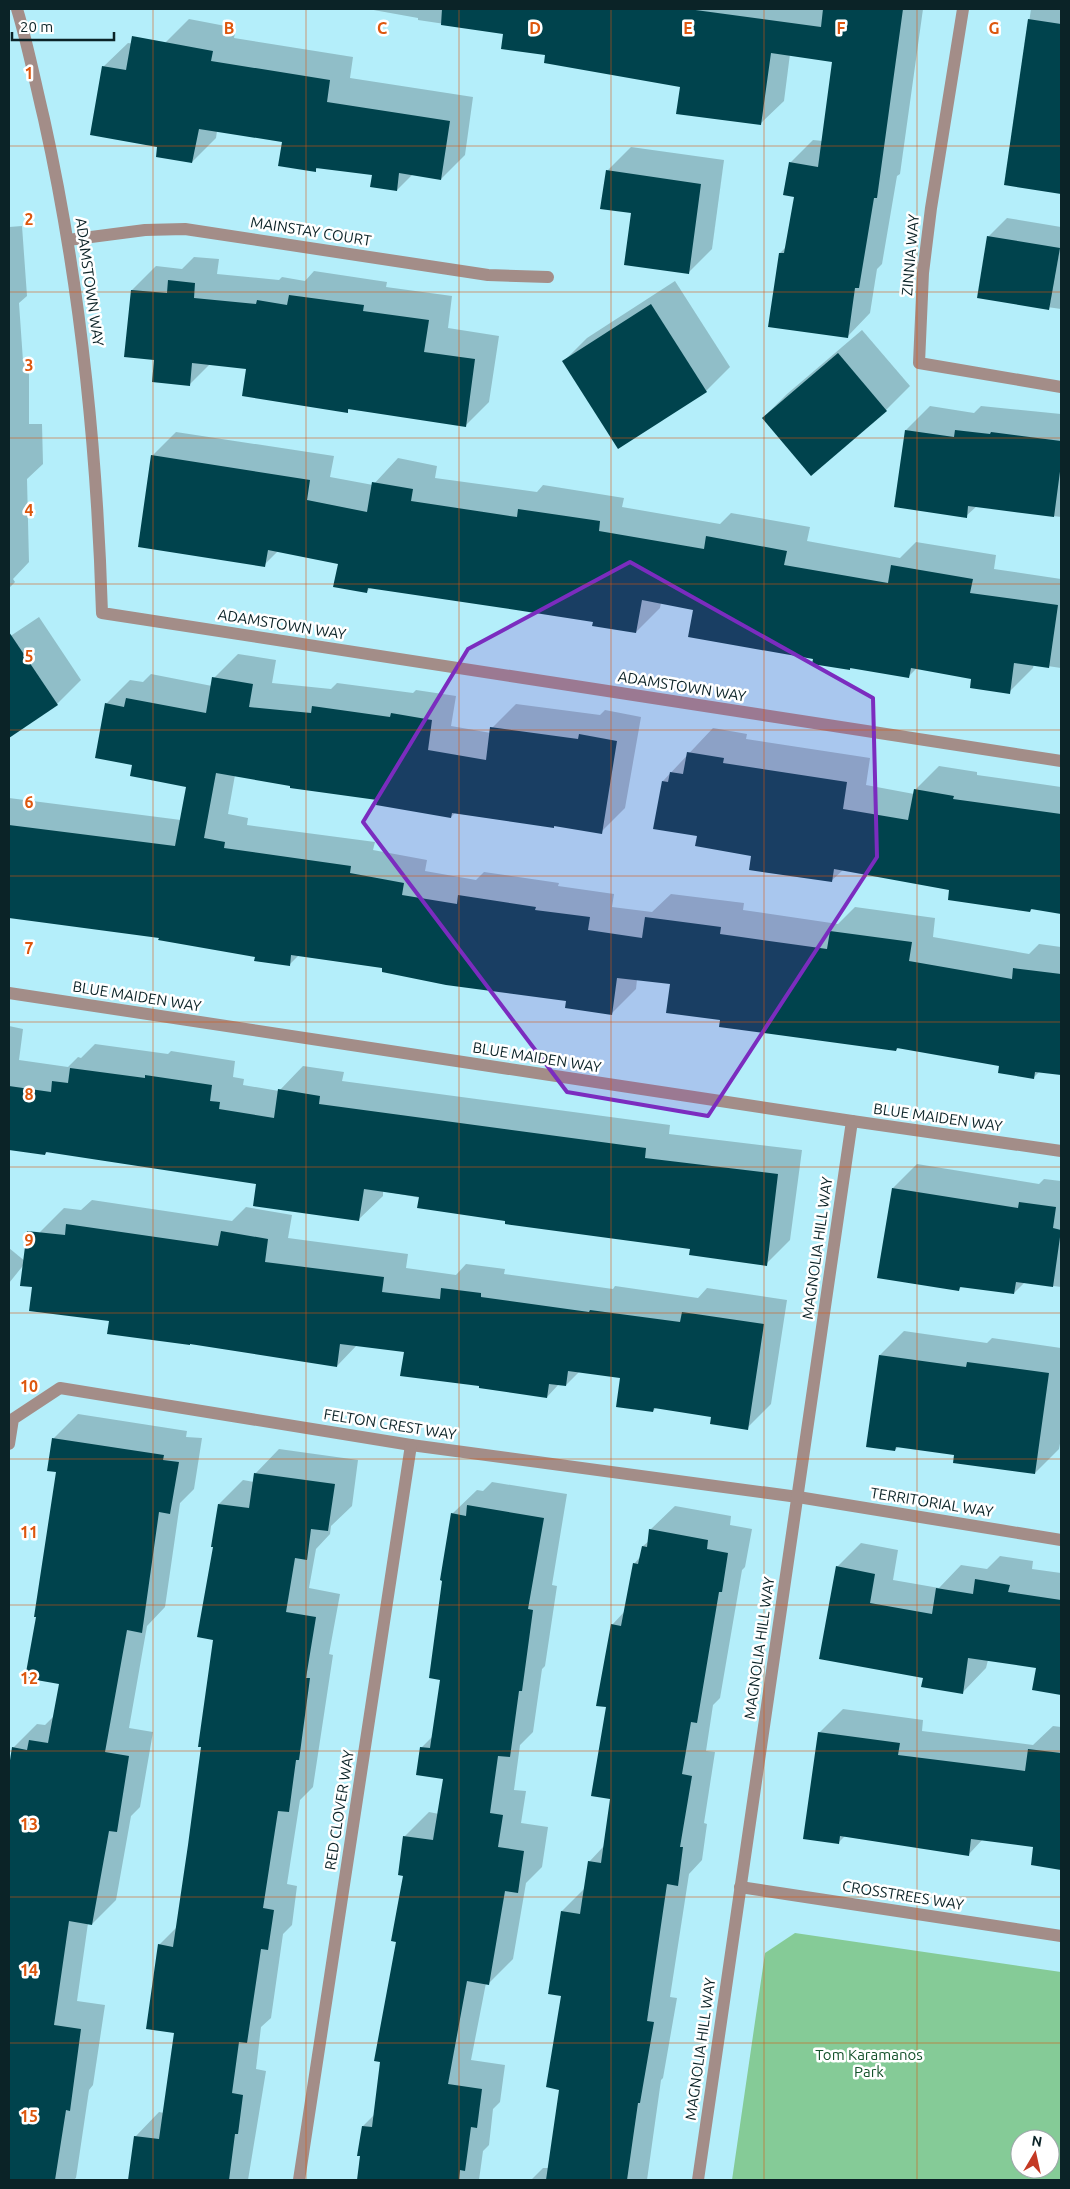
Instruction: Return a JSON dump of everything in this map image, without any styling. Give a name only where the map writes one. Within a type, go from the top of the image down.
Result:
[{"type":"street","name":"ADAMSTOWN WAY","points":[[17,9],[59,188],[68,240],[90,399],[102,613],[1061,761]]},
{"type":"street","name":"ZINNIA WAY","points":[[963,9],[927,236],[923,273],[920,363],[1061,386]]},
{"type":"street","name":"MAINSTAY COURT","points":[[68,240],[145,230],[185,229],[488,275],[548,277]]},
{"type":"street","name":"BLUE MAIDEN WAY","points":[[9,993],[1061,1151]]},
{"type":"street","name":"MAGNOLIA HILL WAY","points":[[698,2180],[852,1121]]},
{"type":"street","name":"FELTON CREST WAY","points":[[9,1444],[13,1418],[60,1388],[411,1445],[798,1497]]},
{"type":"street","name":"RED CLOVER WAY","points":[[299,2180],[411,1445]]},
{"type":"street","name":"TERRITORIAL WAY","points":[[798,1497],[1061,1540]]},
{"type":"street","name":"CROSSTREES WAY","points":[[740,1887],[1061,1936]]},
{"type":"highlighted area","points":[[630,562],[873,698],[877,857],[708,1116],[567,1092],[363,822],[468,649]]},
{"type":"green space","name":"Tom Karamanos Park","points":[[795,1933],[1061,1972],[1061,2180],[732,2180],[765,1953]]},
{"type":"building","points":[[442,9],[688,9],[821,27],[823,9],[903,9],[877,198],[874,198],[859,288],[855,288],[848,338],[768,327],[779,253],[784,253],[794,197],[783,195],[789,162],[818,167],[832,62],[771,53],[761,125],[676,114],[680,87],[544,63],[545,55],[501,49],[503,34],[441,25]]},
{"type":"building","points":[[1028,19],[1061,24],[1061,194],[1004,185]]},
{"type":"building","points":[[132,36],[213,51],[211,61],[330,80],[327,102],[450,121],[441,180],[399,173],[397,191],[370,187],[372,175],[316,168],[316,172],[278,166],[282,142],[199,129],[192,163],[156,157],[157,147],[90,135],[102,66],[126,70]]},
{"type":"building","points":[[606,170],[701,184],[689,274],[624,265],[631,213],[600,209]]},
{"type":"building","points":[[987,236],[1060,248],[1049,310],[977,298]]},
{"type":"building","points":[[168,280],[195,283],[194,298],[256,304],[257,300],[287,305],[289,295],[364,305],[363,311],[429,320],[424,352],[475,359],[466,427],[348,409],[348,413],[242,396],[246,369],[192,363],[190,386],[152,382],[154,360],[124,357],[131,290],[167,293]]},
{"type":"building","points":[[651,304],[707,392],[618,449],[562,361]]},
{"type":"building","points":[[838,353],[887,411],[811,476],[762,418]]},
{"type":"building","points":[[905,430],[954,437],[955,430],[990,434],[991,432],[1061,441],[1061,464],[1054,517],[968,506],[967,518],[894,507]]},
{"type":"building","points":[[151,455],[310,480],[307,500],[367,512],[372,482],[413,489],[411,501],[517,517],[518,509],[600,521],[599,531],[704,549],[706,536],[787,551],[784,565],[888,583],[891,565],[973,579],[970,593],[1058,605],[1049,668],[1014,663],[1010,694],[970,688],[971,679],[911,668],[909,678],[850,668],[850,670],[812,664],[813,659],[688,637],[693,610],[642,600],[636,633],[592,626],[593,622],[503,608],[368,588],[367,593],[333,587],[338,564],[268,550],[265,567],[138,547]]},
{"type":"building","points":[[9,632],[58,705],[9,738]]},
{"type":"building","points":[[212,677],[253,684],[249,707],[311,713],[312,706],[390,717],[391,713],[432,720],[428,750],[486,760],[490,727],[578,739],[579,734],[617,741],[602,834],[452,813],[451,818],[376,805],[377,800],[290,788],[290,786],[216,773],[204,838],[225,842],[224,848],[351,866],[350,873],[404,883],[402,895],[457,904],[458,895],[536,907],[535,910],[590,917],[588,930],[642,938],[645,917],[721,927],[720,934],[827,949],[830,931],[912,942],[909,961],[1012,979],[1013,968],[1061,974],[1061,1075],[1035,1072],[1034,1079],[998,1073],[999,1066],[897,1048],[896,1051],[719,1027],[720,1020],[666,1013],[670,984],[617,978],[612,1015],[565,1008],[566,1001],[446,985],[382,972],[382,968],[291,955],[290,966],[254,961],[255,957],[158,940],[159,938],[9,918],[9,825],[175,846],[186,787],[130,776],[132,765],[95,758],[105,703],[124,707],[126,698],[206,713]]},
{"type":"building","points":[[687,752],[724,758],[723,763],[847,782],[843,809],[908,820],[914,789],[954,796],[953,799],[1061,814],[1061,914],[1031,909],[1030,912],[948,900],[949,890],[834,869],[832,882],[749,870],[751,856],[695,846],[697,836],[653,829],[662,781],[668,782],[670,772],[683,774]]},
{"type":"building","points":[[70,1068],[145,1078],[145,1075],[212,1085],[210,1101],[220,1102],[219,1109],[274,1118],[278,1089],[320,1096],[319,1104],[646,1148],[645,1158],[778,1174],[767,1266],[689,1255],[690,1249],[505,1224],[505,1221],[417,1208],[419,1197],[364,1189],[359,1221],[253,1206],[256,1184],[46,1152],[45,1155],[9,1150],[9,1086],[51,1092],[52,1081],[68,1083]]},
{"type":"building","points":[[892,1188],[1018,1208],[1019,1202],[1056,1207],[1053,1228],[1061,1230],[1053,1287],[1016,1282],[1014,1294],[960,1287],[959,1291],[877,1278]]},
{"type":"building","points":[[66,1224],[218,1246],[221,1231],[268,1239],[265,1262],[384,1277],[382,1292],[440,1299],[441,1288],[481,1293],[481,1297],[589,1312],[590,1310],[680,1322],[682,1312],[764,1324],[748,1430],[710,1424],[711,1417],[654,1408],[653,1412],[616,1407],[620,1378],[568,1371],[566,1386],[549,1384],[547,1398],[479,1388],[479,1386],[400,1376],[404,1352],[340,1344],[337,1367],[190,1344],[107,1334],[109,1321],[29,1311],[32,1287],[20,1286],[27,1231],[65,1235]]},
{"type":"building","points":[[879,1355],[966,1367],[967,1362],[1049,1373],[1035,1474],[953,1463],[954,1455],[896,1447],[895,1451],[866,1447]]},
{"type":"building","points":[[52,1438],[164,1455],[163,1460],[179,1462],[170,1514],[159,1512],[142,1633],[127,1630],[105,1752],[129,1756],[117,1832],[109,1831],[92,1925],[69,1921],[54,2025],[81,2029],[70,2111],[66,2110],[55,2180],[9,2180],[9,1767],[12,1747],[27,1750],[29,1740],[48,1743],[59,1684],[25,1678],[36,1617],[34,1617],[56,1472],[47,1471]]},
{"type":"building","points":[[254,1473],[335,1484],[328,1531],[311,1529],[307,1560],[295,1558],[286,1612],[316,1617],[306,1678],[310,1678],[299,1760],[296,1760],[289,1812],[278,1811],[263,1908],[274,1910],[268,1950],[261,1949],[247,2043],[239,2042],[232,2093],[243,2095],[238,2134],[235,2134],[229,2180],[128,2180],[134,2136],[159,2139],[174,2033],[146,2029],[158,1944],[173,1947],[188,1845],[201,1747],[198,1747],[213,1640],[197,1637],[213,1547],[211,1547],[218,1504],[249,1508]]},
{"type":"building","points":[[467,1505],[544,1518],[528,1609],[533,1610],[522,1691],[519,1691],[510,1757],[498,1756],[490,1813],[503,1815],[498,1847],[524,1851],[518,1893],[505,1891],[489,1985],[467,1981],[448,2084],[482,2089],[477,2128],[471,2127],[465,2171],[460,2170],[459,2180],[357,2180],[360,2156],[357,2156],[362,2126],[372,2127],[380,2062],[374,2061],[396,1942],[391,1941],[403,1876],[398,1875],[403,1836],[433,1840],[443,1779],[416,1775],[420,1747],[430,1748],[440,1680],[429,1678],[442,1581],[440,1580],[451,1513],[466,1516]]},
{"type":"building","points":[[649,1529],[708,1540],[707,1549],[728,1553],[722,1592],[719,1592],[697,1723],[691,1722],[682,1774],[692,1776],[680,1847],[683,1847],[678,1886],[667,1884],[647,2021],[654,2022],[640,2103],[638,2103],[627,2180],[546,2180],[559,2090],[546,2087],[561,1996],[548,1994],[561,1911],[580,1914],[588,1861],[601,1863],[610,1799],[591,1796],[606,1707],[596,1706],[611,1624],[621,1626],[633,1563],[638,1564],[642,1546],[647,1547]]},
{"type":"building","points":[[836,1566],[875,1574],[870,1603],[932,1614],[936,1588],[973,1594],[975,1579],[1010,1585],[1008,1592],[1061,1600],[1061,1695],[1032,1690],[1036,1668],[968,1658],[963,1694],[921,1687],[923,1678],[819,1659]]},
{"type":"building","points":[[818,1732],[900,1743],[898,1755],[1025,1771],[1028,1749],[1061,1753],[1061,1870],[1031,1865],[1033,1847],[971,1839],[969,1856],[840,1836],[839,1844],[803,1839]]}]
